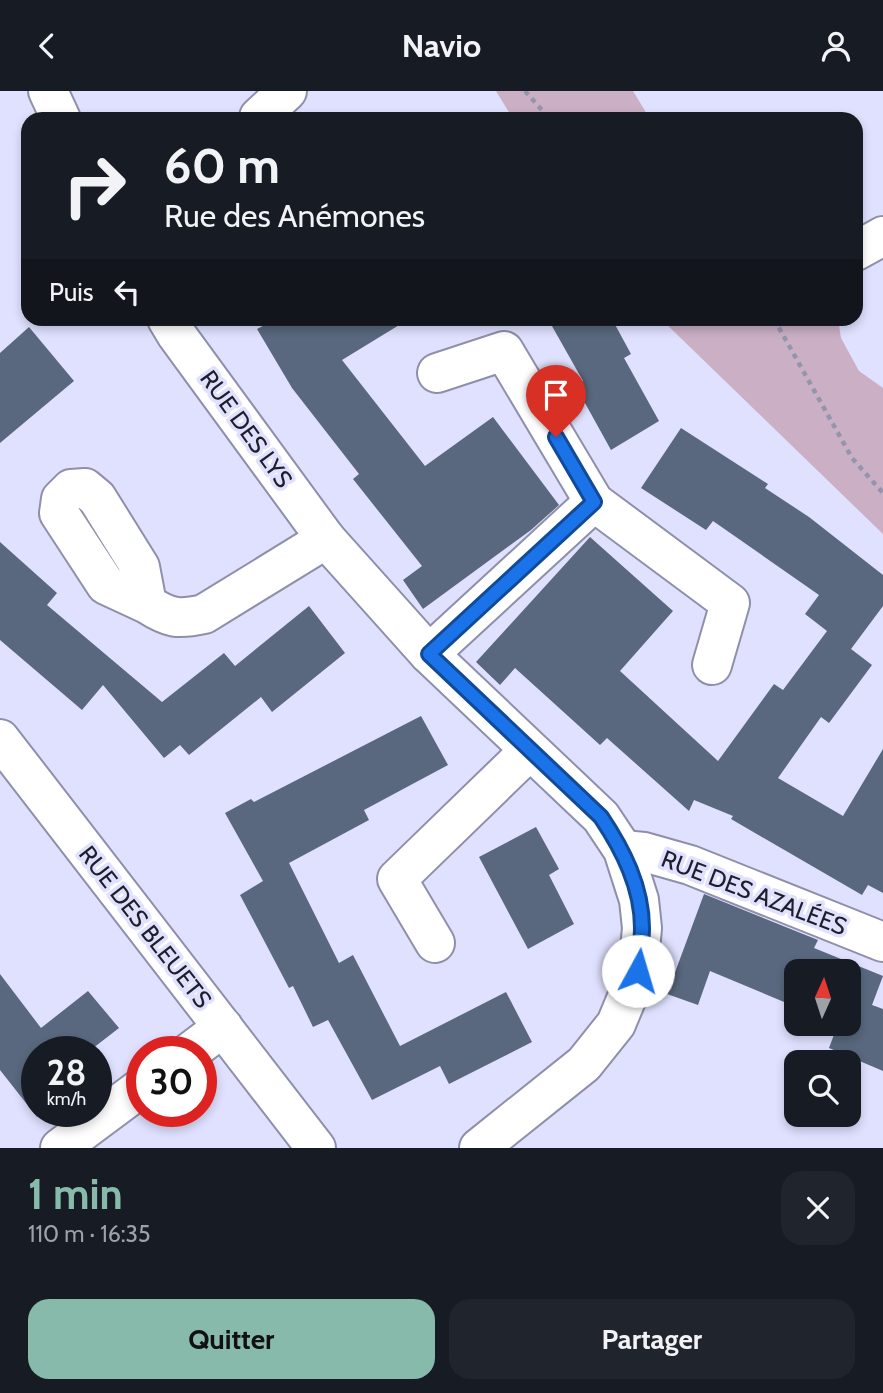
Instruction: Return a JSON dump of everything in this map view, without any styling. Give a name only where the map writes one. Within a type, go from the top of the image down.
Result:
[{"type":"street","points":[[48,91],[58,112]]},
{"type":"street","points":[[264,112],[287,91]]},
{"type":"street","points":[[863,247],[883,236]]},
{"type":"street","name":"RUE DES LYS","points":[[171,326],[326,539],[429,654],[601,817],[623,850],[639,900],[642,928],[638,971],[616,1024],[584,1064],[479,1148]]},
{"type":"street","points":[[438,373],[504,351],[594,502],[730,603],[712,665]]},
{"type":"street","points":[[429,654],[594,502]]},
{"type":"street","points":[[146,604],[165,615],[182,619],[204,614],[326,539]]},
{"type":"street","name":"RUE DES BLEUETS","points":[[0,739],[316,1148]]},
{"type":"street","points":[[435,943],[397,879],[529,751]]},
{"type":"street","name":"RUE DES AZALÉES","points":[[623,850],[644,852],[690,865],[883,942]]},
{"type":"street","points":[[211,1036],[223,1027]]},
{"type":"street","points":[[60,1148],[126,1099]]},
{"type":"path","points":[[525,91],[544,112]]},
{"type":"path","points":[[778,326],[852,458],[883,493]]},
{"type":"shaded area","points":[[496,91],[633,91],[646,112],[509,112]]},
{"type":"shaded area","points":[[668,326],[839,326],[841,338],[859,371],[883,388],[883,534]]},
{"type":"building","points":[[263,326],[398,326],[342,360],[425,466],[493,417],[559,505],[531,530],[423,609],[403,580],[422,566],[353,479],[359,474],[292,388],[257,329]]},
{"type":"building","points":[[552,326],[616,326],[631,354],[624,358],[659,421],[611,450],[575,385],[583,381]]},
{"type":"building","points":[[29,327],[74,381],[0,443],[0,353]]},
{"type":"building","points":[[681,428],[768,484],[765,488],[809,517],[883,575],[883,606],[851,649],[872,665],[829,723],[821,717],[778,778],[843,816],[883,749],[883,893],[868,885],[862,895],[731,819],[733,816],[694,800],[689,811],[607,738],[600,745],[515,668],[500,685],[476,662],[590,537],[673,611],[620,671],[718,761],[774,684],[783,690],[827,631],[805,614],[819,595],[713,521],[706,530],[641,488]]},
{"type":"building","points":[[0,542],[57,593],[47,605],[162,702],[224,653],[235,666],[309,606],[345,653],[272,712],[261,697],[189,755],[180,745],[164,758],[103,685],[82,710],[0,640]]},
{"type":"building","points":[[421,716],[448,765],[364,810],[369,820],[289,863],[339,963],[353,955],[400,1046],[506,992],[532,1042],[449,1084],[440,1066],[372,1100],[328,1020],[313,1027],[293,986],[289,988],[240,895],[263,881],[225,813],[251,799],[254,802]]},
{"type":"building","points":[[536,827],[559,869],[549,875],[574,924],[528,949],[479,857]]},
{"type":"building","points":[[704,894],[818,940],[814,948],[841,959],[784,959],[784,1002],[710,971],[698,1005],[667,994]]},
{"type":"building","points":[[861,967],[883,976],[872,1005],[883,1009],[883,1071],[861,1062],[861,1050],[829,1048],[834,1036],[861,1036]]},
{"type":"building","points":[[0,974],[41,1028],[88,991],[119,1028],[109,1036],[21,1036],[21,1097],[0,1070]]},
{"type":"route","points":[[556,437],[594,502],[429,654],[601,817],[612,833],[623,850],[639,900],[642,928],[638,971]]}]
